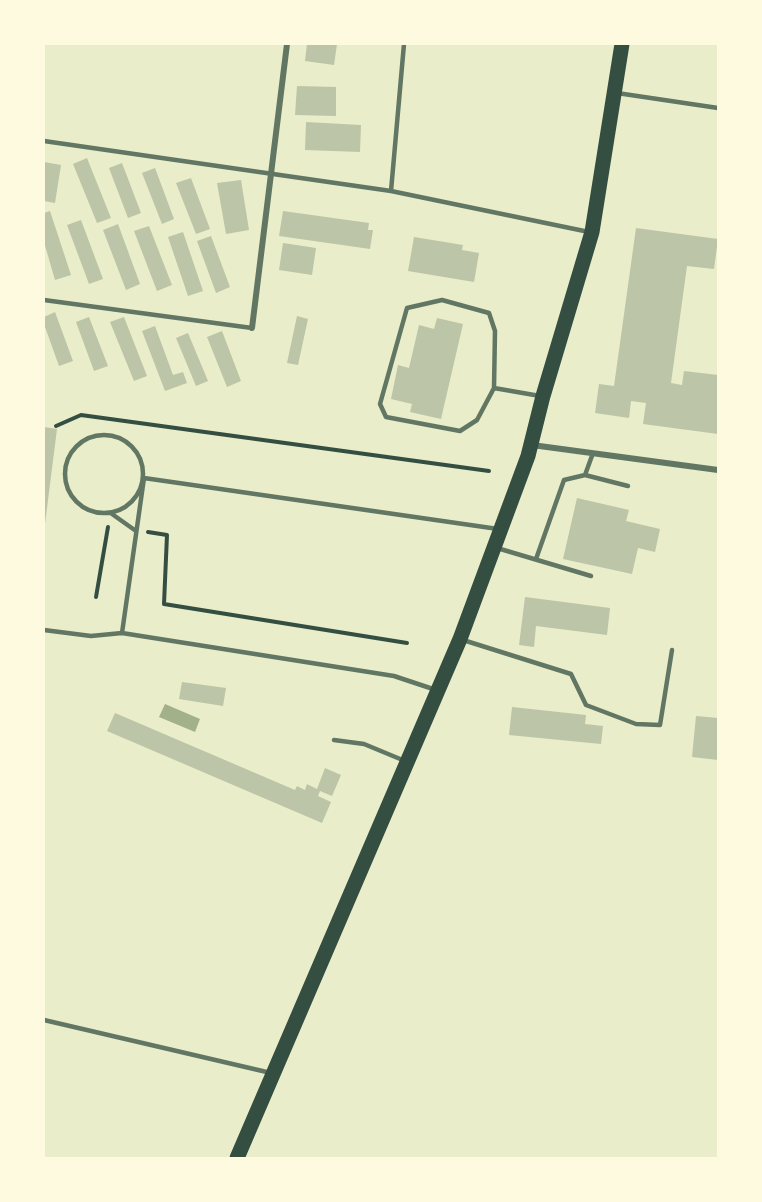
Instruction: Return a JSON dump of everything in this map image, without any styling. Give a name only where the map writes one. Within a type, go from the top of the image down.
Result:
[{"type":"main road","points":[[237,1158],[460,639],[531,445],[543,396],[592,232],[622,44]]},
{"type":"street","points":[[252,328],[287,44]]},
{"type":"street","points":[[531,445],[718,470]]},
{"type":"lane","points":[[391,191],[404,44]]},
{"type":"lane","points":[[615,92],[718,108]]},
{"type":"lane","points":[[44,141],[391,191],[592,232]]},
{"type":"lane","points":[[44,300],[252,328]]},
{"type":"lane","points":[[442,300],[489,313],[495,331],[494,388],[477,420],[460,431],[386,417],[380,404],[407,308],[442,300]]},
{"type":"lane","points":[[494,388],[543,396]]},
{"type":"lane","points":[[122,633],[144,478],[140,458],[128,443],[116,436],[103,435],[90,437],[79,444],[70,454],[65,466],[68,492],[86,510],[99,514],[124,509],[134,501],[141,490],[144,478]]},
{"type":"lane","points":[[585,475],[593,453]]},
{"type":"lane","points":[[536,559],[564,480],[585,475],[628,486]]},
{"type":"lane","points":[[144,478],[501,530]]},
{"type":"lane","points":[[112,513],[136,531]]},
{"type":"lane","points":[[494,547],[591,576]]},
{"type":"lane","points":[[44,630],[91,636],[122,633],[394,676],[438,690]]},
{"type":"lane","points":[[460,639],[571,674],[586,705],[636,724],[660,725],[672,650]]},
{"type":"lane","points":[[334,740],[364,744],[408,762]]},
{"type":"lane","points":[[44,1020],[274,1074]]},
{"type":"path","points":[[56,426],[81,415],[489,471]]},
{"type":"path","points":[[96,597],[106,526],[167,535],[164,604],[407,643]]},
{"type":"shaded area","points":[[165,704],[200,719],[195,732],[159,717]]},
{"type":"building","points":[[307,44],[337,44],[334,65],[305,61]]},
{"type":"building","points":[[297,86],[336,87],[336,116],[295,115]]},
{"type":"building","points":[[306,122],[361,125],[360,152],[305,150]]},
{"type":"building","points":[[87,158],[111,218],[97,223],[73,164]]},
{"type":"building","points":[[44,162],[61,165],[55,203],[44,201]]},
{"type":"building","points":[[122,163],[141,213],[128,218],[109,168]]},
{"type":"building","points":[[155,168],[174,219],[162,224],[142,173]]},
{"type":"building","points":[[191,178],[210,229],[196,234],[176,183]]},
{"type":"building","points":[[241,180],[249,230],[226,234],[217,183]]},
{"type":"building","points":[[50,211],[71,275],[55,280],[44,242],[44,213]]},
{"type":"building","points":[[283,211],[369,223],[368,230],[373,230],[370,249],[279,236]]},
{"type":"building","points":[[81,220],[103,279],[89,284],[67,225]]},
{"type":"building","points":[[118,224],[140,284],[126,290],[103,230]]},
{"type":"building","points":[[149,226],[172,285],[157,291],[134,231]]},
{"type":"building","points":[[636,228],[718,239],[714,269],[687,266],[671,383],[682,385],[684,371],[718,375],[718,434],[643,424],[646,403],[631,401],[629,418],[595,413],[599,384],[614,386]]},
{"type":"building","points":[[183,232],[203,291],[188,296],[168,237]]},
{"type":"building","points":[[211,236],[230,287],[216,293],[197,241]]},
{"type":"building","points":[[414,237],[463,245],[462,250],[479,253],[474,282],[408,271]]},
{"type":"building","points":[[283,243],[316,248],[312,275],[279,270]]},
{"type":"building","points":[[55,312],[73,361],[59,366],[44,324],[44,317]]},
{"type":"building","points":[[297,316],[308,319],[298,365],[287,363]]},
{"type":"building","points":[[89,317],[108,366],[94,371],[76,322]]},
{"type":"building","points":[[124,317],[147,376],[134,381],[110,322]]},
{"type":"building","points":[[437,318],[463,324],[441,419],[410,412],[412,404],[391,399],[398,365],[409,368],[419,325],[434,329]]},
{"type":"building","points":[[155,326],[173,375],[183,372],[187,383],[165,391],[142,331]]},
{"type":"building","points":[[222,331],[241,381],[227,387],[207,337]]},
{"type":"building","points":[[188,333],[208,381],[196,386],[176,338]]},
{"type":"building","points":[[44,427],[57,429],[45,524],[44,524]]},
{"type":"building","points":[[577,498],[629,510],[626,521],[660,529],[655,552],[638,548],[632,574],[563,559]]},
{"type":"building","points":[[525,597],[610,608],[607,635],[536,626],[534,647],[519,645]]},
{"type":"building","points":[[182,682],[226,688],[223,706],[179,699]]},
{"type":"building","points":[[512,707],[586,715],[585,724],[603,726],[601,744],[509,735]]},
{"type":"building","points":[[115,713],[295,790],[297,786],[305,790],[307,784],[317,789],[325,768],[341,775],[332,796],[320,791],[318,796],[331,802],[322,823],[107,731]]},
{"type":"building","points":[[696,716],[718,718],[718,760],[692,757]]}]
